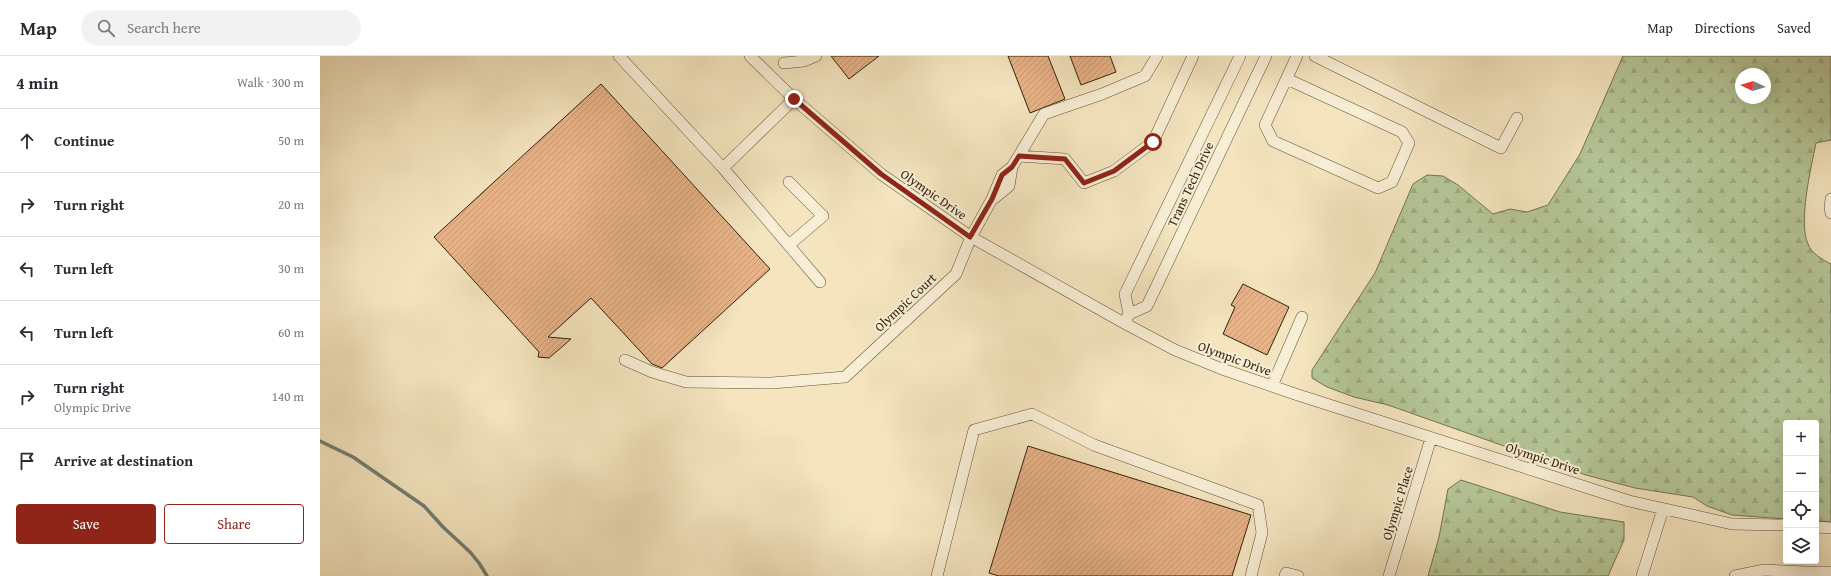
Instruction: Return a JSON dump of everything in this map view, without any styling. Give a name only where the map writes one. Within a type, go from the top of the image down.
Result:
[{"type":"street","points":[[619,56],[723,168],[820,282]]},
{"type":"street","name":"Olympic Drive","points":[[750,56],[794,99],[881,174],[970,237],[1126,319],[1175,350],[1222,369],[1272,386],[1629,501],[1732,524],[1783,525]]},
{"type":"street","points":[[771,77],[786,60],[804,61],[816,56]]},
{"type":"street","points":[[1157,56],[1145,76],[1102,94],[1044,114],[1019,156],[1065,159],[1084,183],[1114,171],[1153,142],[1193,56]]},
{"type":"street","name":"Trans Tech Drive","points":[[1240,56],[1125,294],[1126,319],[1147,306],[1266,56]]},
{"type":"street","points":[[1287,79],[1402,132],[1409,143],[1392,182],[1378,188],[1273,141],[1265,125],[1297,56]]},
{"type":"street","points":[[1315,56],[1501,148],[1517,118]]},
{"type":"street","points":[[723,168],[794,99]]},
{"type":"street","name":"Olympic Court","points":[[625,360],[652,372],[686,382],[772,383],[845,377],[956,274],[970,237],[992,199],[1009,186],[1012,167],[1019,156]]},
{"type":"street","points":[[789,182],[823,216],[789,245]]},
{"type":"street","points":[[1831,199],[1831,213]]},
{"type":"street","points":[[1272,386],[1302,317]]},
{"type":"street","points":[[937,576],[974,430],[1032,414],[1094,445],[1258,505],[1262,533],[1251,576]]},
{"type":"street","name":"Olympic Place","points":[[1388,576],[1432,438]]},
{"type":"street","points":[[1642,576],[1663,509]]},
{"type":"street","points":[[1819,527],[1831,528]]},
{"type":"street","points":[[1735,576],[1764,570],[1805,574],[1831,572]]},
{"type":"street","points":[[1285,576],[1286,573],[1298,576]]},
{"type":"green space","points":[[1623,56],[1831,56],[1831,140],[1816,143],[1806,195],[1804,222],[1808,244],[1818,256],[1831,264],[1831,522],[1819,521],[1819,420],[1783,420],[1783,519],[1732,515],[1707,506],[1693,497],[1635,488],[1586,475],[1388,405],[1354,397],[1327,387],[1312,378],[1312,370],[1375,273],[1413,184],[1427,175],[1443,176],[1458,185],[1493,214],[1510,209],[1527,212],[1548,205],[1580,154]]},
{"type":"green space","points":[[1461,480],[1560,512],[1624,522],[1624,540],[1608,576],[1428,576],[1439,537],[1448,489]]},
{"type":"building","points":[[831,56],[879,56],[849,79]]},
{"type":"building","points":[[1008,56],[1048,56],[1065,99],[1030,113]]},
{"type":"building","points":[[1070,56],[1110,56],[1116,72],[1081,85]]},
{"type":"building","points":[[601,84],[770,269],[662,368],[652,364],[591,298],[548,337],[571,339],[549,358],[538,357],[539,352],[434,237]]},
{"type":"building","points":[[1243,284],[1289,307],[1267,355],[1223,334],[1235,307],[1231,305]]},
{"type":"building","points":[[1028,446],[1251,515],[1232,576],[999,576],[989,573]]},
{"type":"waterway","points":[[320,441],[353,457],[424,506],[443,527],[470,552],[487,576]]},
{"type":"route","points":[[794,99],[881,174],[970,237],[992,199],[1002,175],[1012,167],[1019,156],[1065,159],[1084,183],[1114,171],[1153,142]]}]
